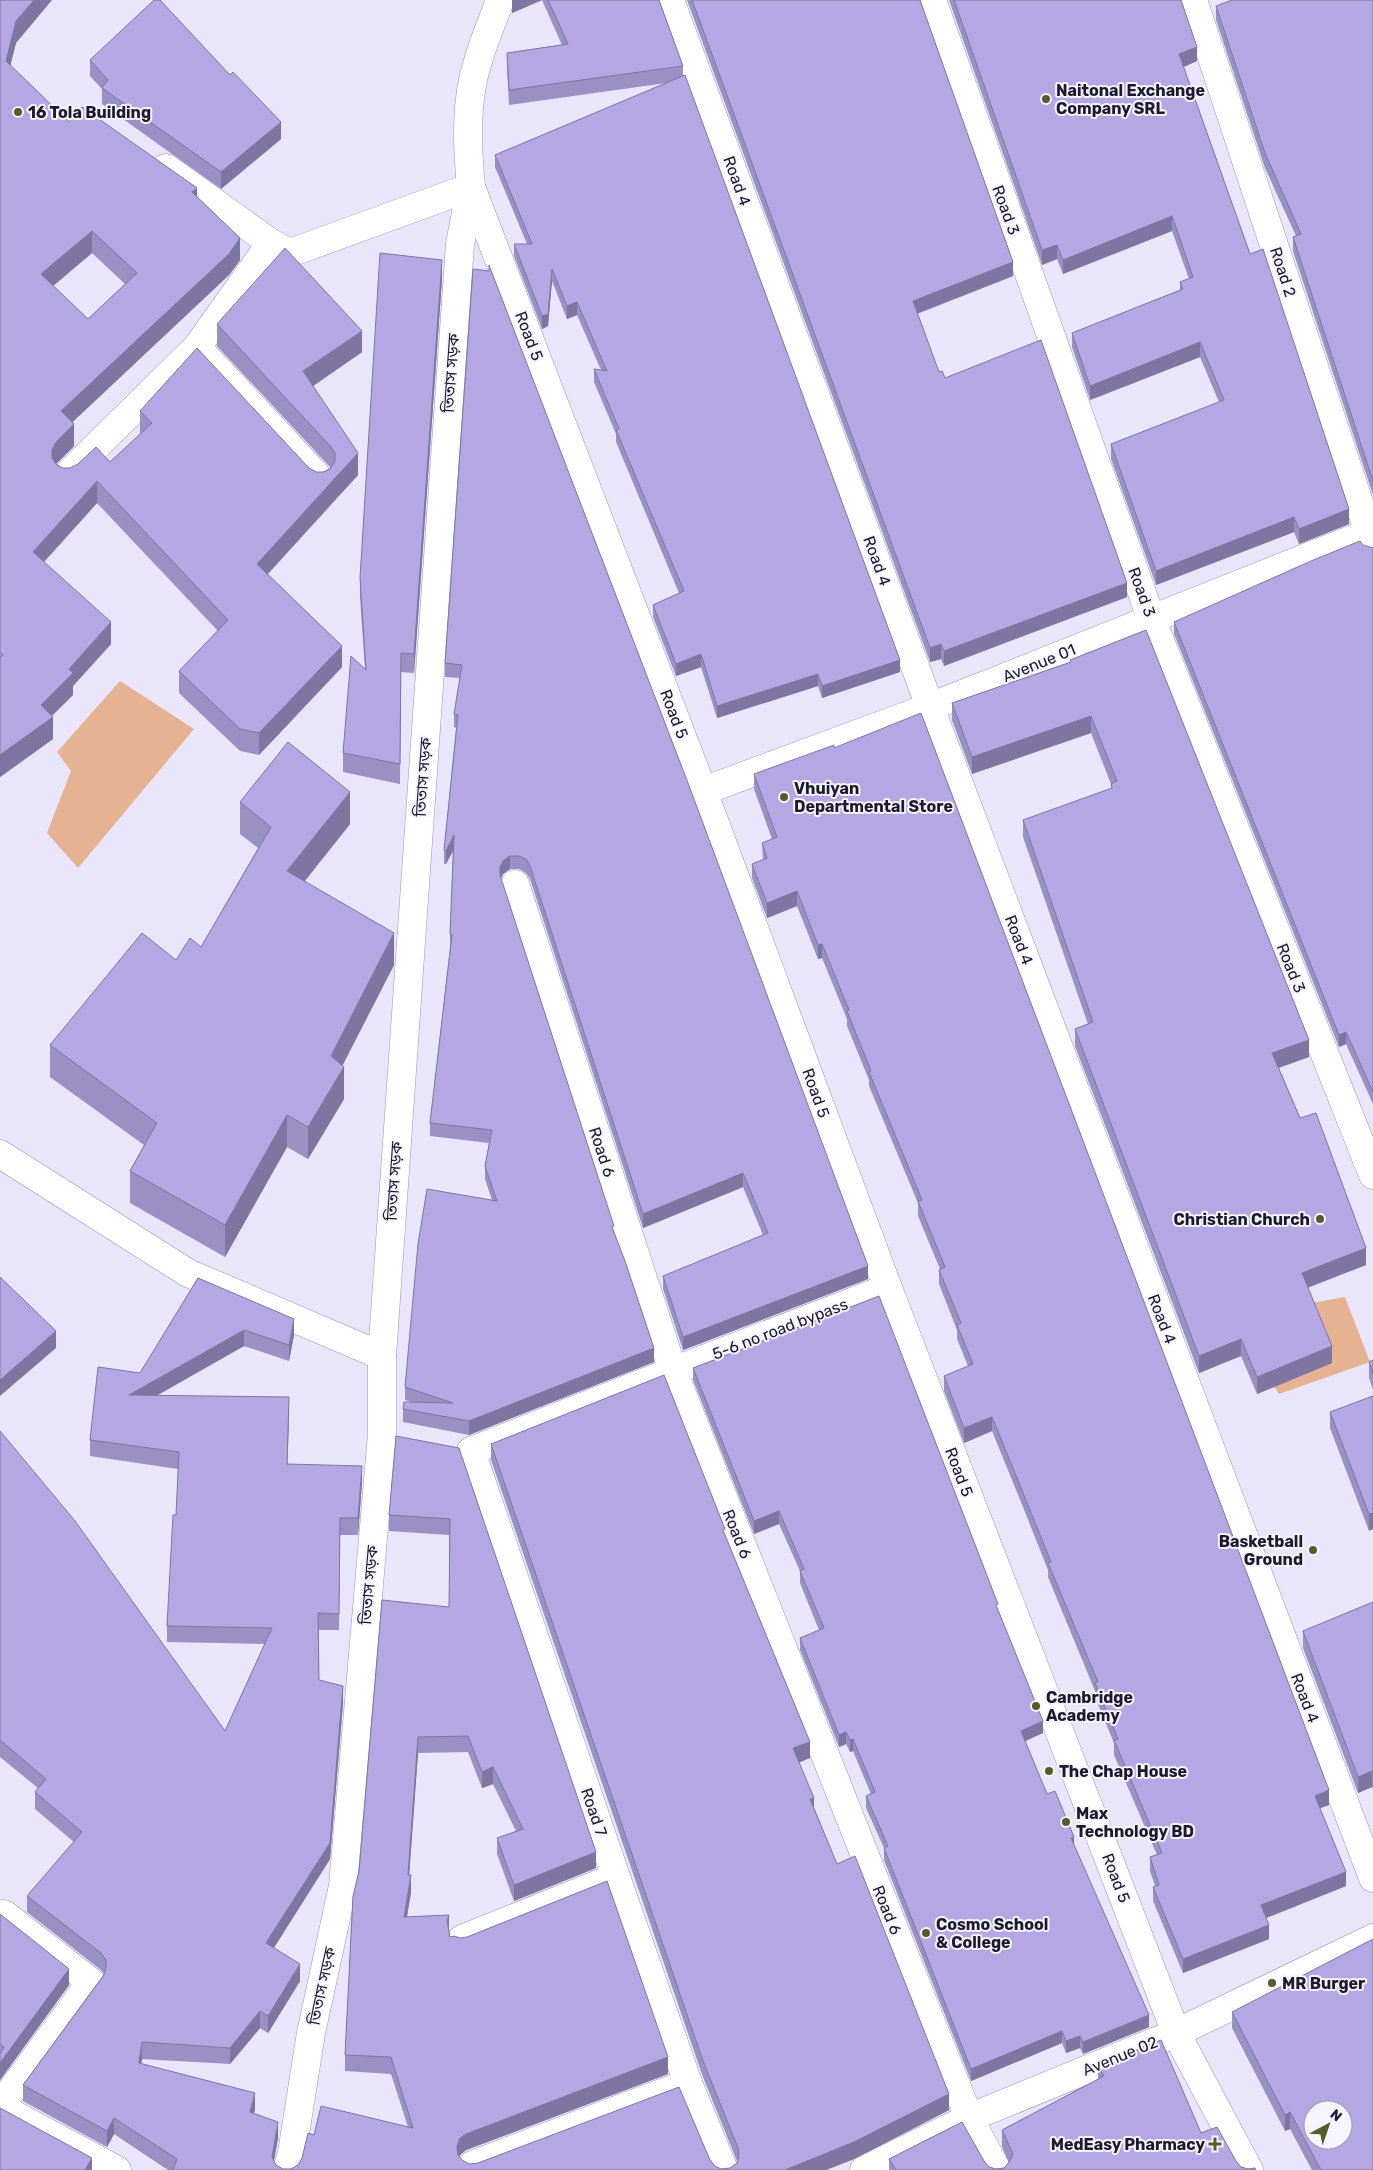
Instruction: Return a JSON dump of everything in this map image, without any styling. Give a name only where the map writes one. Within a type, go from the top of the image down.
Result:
[{"type":"street","name":"Road 5","points":[[500,0],[477,63],[470,106],[467,144],[471,187],[703,791],[888,1288],[1176,2033],[1249,2170]]},
{"type":"street","name":"Road 4","points":[[670,0],[930,707],[1373,1878]]},
{"type":"street","name":"Road 3","points":[[932,0],[1151,618],[1373,1175]]},
{"type":"street","name":"Road 2","points":[[1193,0],[1371,536]]},
{"type":"street","points":[[142,151],[271,242],[290,253],[471,187]]},
{"type":"street","name":"তিতাস সড়ক","points":[[287,2170],[292,2153],[311,2033],[342,1900],[382,1434],[382,1356],[460,244],[471,187]]},
{"type":"street","points":[[67,475],[197,347],[271,242]]},
{"type":"street","points":[[197,347],[320,480]]},
{"type":"street","name":"Avenue 01","points":[[703,791],[930,707],[1151,618],[1371,536]]},
{"type":"street","name":"Road 6","points":[[515,884],[672,1371],[969,2118],[997,2170]]},
{"type":"street","points":[[0,1154],[188,1273],[382,1356]]},
{"type":"street","name":"5-6 no road bypass","points":[[472,1451],[672,1371],[888,1288]]},
{"type":"street","points":[[382,1434],[408,1439]]},
{"type":"street","points":[[444,1446],[472,1451]]},
{"type":"street","name":"Road 7","points":[[472,1451],[616,1877],[688,2083],[724,2170]]},
{"type":"street","points":[[462,1939],[616,1877]]},
{"type":"street","points":[[4,1914],[91,1982],[0,2107],[117,2170]]},
{"type":"street","name":"Avenue 02","points":[[864,2170],[969,2118],[1176,2033],[1373,1938]]},
{"type":"street","points":[[472,2164],[688,2083]]},
{"type":"shaded area","points":[[120,681],[194,729],[78,868],[47,833],[71,771],[57,752]]},
{"type":"shaded area","points":[[1345,1297],[1370,1362],[1279,1394],[1229,1318]]},
{"type":"building","points":[[0,0],[34,0],[16,21],[6,61],[69,122],[82,107],[197,188],[192,192],[240,238],[229,254],[61,411],[74,424],[56,442],[52,450],[52,458],[56,464],[62,468],[70,468],[78,464],[96,447],[110,462],[152,423],[140,411],[197,348],[309,468],[316,472],[330,469],[335,461],[335,453],[331,447],[217,324],[285,248],[362,331],[303,371],[358,453],[257,564],[342,646],[259,733],[240,729],[179,671],[228,620],[97,481],[33,552],[111,622],[69,669],[73,673],[41,705],[53,717],[0,755],[0,658],[3,655],[0,652]],"holes":[[[92,231],[137,273],[88,319],[41,274]]]},
{"type":"building","points":[[154,0],[160,0],[230,75],[233,72],[281,122],[221,172],[102,88],[108,80],[90,60]]},
{"type":"building","points":[[548,0],[659,0],[683,66],[509,90],[507,53],[568,44]]},
{"type":"building","points":[[692,0],[920,0],[1013,262],[913,301],[939,372],[942,371],[945,378],[1041,340],[1127,583],[944,651],[941,644],[930,648]]},
{"type":"building","points":[[954,0],[1181,0],[1197,47],[1179,54],[1250,254],[1263,249],[1349,509],[1299,529],[1294,517],[1156,571],[1111,444],[1224,400],[1200,342],[1090,386],[1072,333],[1183,289],[1180,282],[1193,277],[1172,216],[1063,260],[1057,245],[1042,250]]},
{"type":"building","points":[[1232,0],[1373,0],[1373,481],[1293,237],[1301,234],[1265,153],[1216,6]]},
{"type":"building","points":[[685,75],[900,660],[822,686],[818,674],[717,706],[701,654],[676,664],[653,605],[684,591],[616,430],[619,429],[594,369],[607,371],[577,302],[567,306],[552,269],[548,314],[542,316],[514,244],[532,244],[495,155]]},
{"type":"building","points":[[380,253],[442,260],[414,654],[401,653],[400,764],[343,753],[351,656],[366,670],[360,578]]},
{"type":"building","points":[[489,265],[688,783],[868,1266],[683,1337],[663,1276],[768,1233],[743,1173],[643,1214],[530,866],[526,859],[519,856],[510,856],[503,861],[500,867],[500,875],[614,1226],[612,1227],[654,1348],[469,1421],[403,1409],[404,1402],[453,1403],[405,1387],[418,1244],[427,1189],[497,1201],[485,1166],[492,1130],[430,1123],[452,935],[450,934],[454,835],[446,851],[444,850],[458,715],[454,714],[462,665],[445,663],[473,269],[489,271]]},
{"type":"building","points":[[1360,541],[1363,545],[1373,548],[1373,1092],[1346,1032],[1339,1035],[1174,622]]},
{"type":"building","points":[[1146,630],[1309,1040],[1272,1053],[1300,1118],[1316,1113],[1366,1248],[1302,1273],[1332,1346],[1257,1377],[1241,1339],[1199,1356],[1075,1029],[1093,1022],[1023,820],[1112,788],[1111,784],[1117,781],[1091,716],[972,757],[952,703],[1071,662],[1070,660]]},
{"type":"building","points":[[921,713],[1329,1790],[1315,1796],[1346,1872],[1261,1905],[1269,1925],[1183,1959],[1153,1887],[1159,1885],[1150,1857],[1162,1853],[1114,1740],[1118,1739],[1095,1683],[1098,1682],[1048,1563],[1051,1562],[992,1417],[964,1428],[944,1376],[973,1364],[957,1325],[961,1323],[939,1270],[945,1267],[918,1201],[922,1200],[869,1072],[871,1071],[847,1011],[849,1010],[822,944],[818,945],[797,891],[767,903],[752,864],[767,858],[762,843],[777,837],[754,774],[834,745],[834,748]]},
{"type":"building","points":[[288,742],[350,792],[287,871],[394,933],[331,1056],[344,1067],[308,1127],[287,1115],[225,1225],[130,1171],[157,1123],[50,1045],[142,933],[176,960],[190,938],[201,947],[271,827],[240,802]]},
{"type":"building","points":[[0,1277],[56,1331],[0,1380]]},
{"type":"building","points":[[198,1278],[294,1319],[289,1345],[244,1330],[129,1395],[289,1397],[287,1464],[362,1466],[358,1518],[340,1518],[339,1614],[318,1613],[319,1680],[343,1686],[330,1843],[266,1943],[300,1964],[268,2016],[260,2011],[230,2048],[142,2042],[139,2063],[255,2093],[250,2112],[278,2122],[272,2157],[276,2165],[283,2169],[291,2169],[298,2165],[302,2158],[308,2133],[314,2135],[321,2106],[413,2128],[391,2057],[345,2055],[353,1896],[359,1871],[382,1600],[449,1607],[450,1519],[389,1515],[396,1436],[459,1448],[596,1852],[514,1885],[497,1838],[523,1829],[493,1767],[482,1772],[468,1736],[418,1737],[408,1875],[411,1875],[404,1917],[449,1915],[447,1921],[450,1937],[467,1937],[607,1881],[668,2057],[466,2134],[460,2138],[457,2146],[458,2155],[469,2164],[478,2163],[679,2087],[710,2160],[721,2169],[730,2168],[737,2163],[738,2148],[703,2061],[491,1444],[664,1375],[725,1529],[723,1530],[810,1742],[793,1748],[814,1798],[810,1799],[837,1864],[855,1856],[949,2094],[854,2142],[785,2170],[173,2170],[177,2159],[114,2118],[107,2131],[23,2085],[104,1975],[106,1960],[101,1953],[27,1896],[82,1832],[35,1792],[46,1779],[0,1740],[0,1431],[75,1521],[225,1731],[272,1628],[167,1626],[173,1515],[176,1515],[179,1452],[90,1440],[98,1367],[140,1373]]},
{"type":"building","points":[[879,1296],[998,1604],[996,1605],[1043,1721],[1021,1731],[1047,1794],[1055,1791],[1074,1837],[1071,1838],[1149,2015],[1083,2042],[1080,2036],[1066,2041],[1062,2031],[971,2069],[884,1848],[888,1846],[866,1796],[875,1792],[853,1739],[850,1740],[846,1732],[839,1735],[800,1638],[824,1628],[800,1571],[804,1569],[779,1511],[754,1521],[693,1368]]},
{"type":"building","points":[[1373,1360],[1373,1373],[1369,1362]]},
{"type":"building","points":[[1373,1396],[1373,1513],[1369,1514],[1330,1412]]},
{"type":"building","points":[[1373,1602],[1373,1772],[1358,1777],[1303,1631]]},
{"type":"building","points":[[0,1914],[69,1969],[0,2063],[0,2054],[4,2047],[0,2044]]},
{"type":"building","points":[[1373,1939],[1373,2170],[1321,2170],[1310,2150],[1353,2150],[1353,2100],[1303,2100],[1303,2136],[1290,2112],[1285,2115],[1232,2012]]},
{"type":"building","points":[[1161,2040],[1201,2133],[1217,2127],[1241,2167],[1255,2168],[1256,2170],[896,2170],[889,2159],[962,2122],[989,2167],[996,2169],[1004,2168],[1013,2154],[1002,2130],[1104,2076],[1098,2065]]},
{"type":"building","points":[[0,2108],[92,2158],[85,2170],[0,2170]]},
{"type":"place","name":"Naitonal Exchange Company SRL","points":[[1046,99]]},
{"type":"place","name":"16 Tola Building","points":[[18,112]]},
{"type":"place","name":"Vhuiyan Departmental Store","points":[[784,797]]},
{"type":"place","name":"Christian Church","points":[[1320,1219]]},
{"type":"place","name":"Basketball Ground","points":[[1313,1550]]},
{"type":"place","name":"Cambridge Academy","points":[[1036,1706]]},
{"type":"place","name":"The Chap House","points":[[1049,1771]]},
{"type":"place","name":"Max Technology BD","points":[[1066,1822]]},
{"type":"place","name":"Cosmo School & College","points":[[926,1933]]},
{"type":"place","name":"MR Burger","points":[[1272,1983]]},
{"type":"place","name":"MedEasy Pharmacy","points":[[1215,2144]]}]
